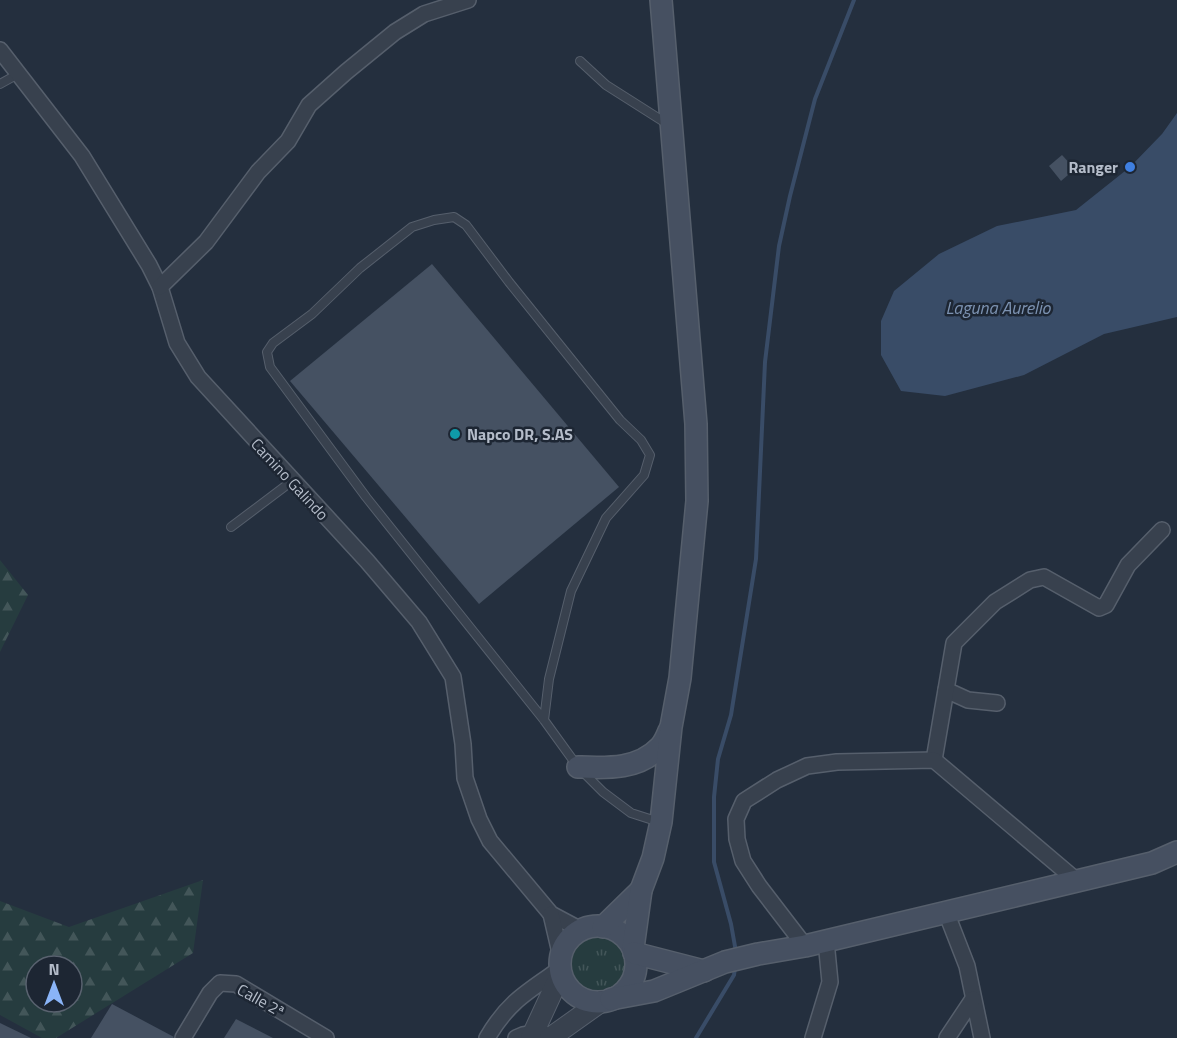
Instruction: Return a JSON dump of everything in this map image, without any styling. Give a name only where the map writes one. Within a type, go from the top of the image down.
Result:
[{"type":"main road","points":[[633,951],[641,890],[653,858],[661,822],[671,728],[681,678],[697,501],[696,424],[661,0]]},
{"type":"main road","points":[[578,767],[624,767],[643,759],[660,747],[671,728]]},
{"type":"main road","points":[[607,1000],[624,992],[632,981],[636,967],[633,951],[626,938],[615,930],[603,927],[580,930],[568,940],[561,967],[573,993],[592,1001],[607,1000],[654,991],[725,962],[805,946],[1152,863],[1177,852]]},
{"type":"main road","points":[[603,927],[641,890]]},
{"type":"main road","points":[[633,951],[704,971]]},
{"type":"street","points":[[160,287],[206,242],[258,172],[288,141],[309,105],[395,32],[424,14],[468,0]]},
{"type":"street","name":"Camino Galindo","points":[[0,50],[82,156],[149,265],[160,287],[177,343],[198,377],[367,561],[419,622],[453,677],[463,744],[465,778],[478,819],[490,841],[551,914],[580,930]]},
{"type":"street","points":[[934,760],[954,643],[995,602],[1030,580],[1044,578],[1098,608],[1106,605],[1128,565],[1162,530]]},
{"type":"street","points":[[946,690],[968,700],[997,703]]},
{"type":"street","points":[[805,946],[759,886],[743,861],[736,839],[736,819],[744,801],[777,780],[807,766],[837,762],[934,760],[1077,881]]},
{"type":"street","points":[[946,912],[967,966],[982,1038]]},
{"type":"street","name":"Camino Galindo","points":[[551,914],[561,967]]},
{"type":"street","points":[[813,1038],[830,982],[826,941]]},
{"type":"street","points":[[538,1036],[561,967]]},
{"type":"street","points":[[487,1038],[509,1006],[561,967]]},
{"type":"street","name":"Calle 2ª","points":[[183,1038],[210,993],[220,983],[236,984],[326,1038]]},
{"type":"street","points":[[947,1038],[973,999]]},
{"type":"street","points":[[538,1036],[607,1000]]},
{"type":"lane","points":[[580,61],[606,85],[670,126]]},
{"type":"lane","points":[[0,84],[18,74]]},
{"type":"lane","points":[[544,720],[549,679],[572,591],[606,518],[644,475],[650,455],[641,440],[620,420],[466,225],[454,217],[434,220],[412,227],[360,268],[312,314],[273,343],[267,352],[270,367],[366,496],[544,720],[578,767],[603,792],[631,813],[661,822]]},
{"type":"lane","points":[[231,527],[292,481]]},
{"type":"green space","points":[[0,560],[28,595],[0,652]]},
{"type":"green space","points":[[203,880],[193,953],[56,1038],[42,1038],[0,1015],[0,901],[69,927]]},
{"type":"green space","points":[[597,931],[610,934],[620,941],[627,951],[630,964],[627,977],[620,987],[610,994],[597,997],[584,994],[574,987],[567,977],[564,964],[567,951],[574,941],[584,934]]},
{"type":"water","name":"Laguna Aurelio","points":[[1177,113],[1177,317],[1104,334],[1024,375],[945,396],[901,391],[881,355],[881,321],[894,291],[939,254],[997,226],[1076,210],[1130,167],[1162,134]]},
{"type":"building","points":[[1062,155],[1075,169],[1061,181],[1049,166]]},
{"type":"building","name":"Napco DR, S.AS","points":[[432,264],[619,487],[479,604],[290,381]]},
{"type":"building","points":[[112,1004],[174,1037],[91,1038]]},
{"type":"building","points":[[236,1019],[273,1038],[224,1038]]},
{"type":"building","points":[[0,1023],[31,1038],[0,1038]]},
{"type":"waterway","points":[[736,952],[714,862],[714,797],[718,759],[731,715],[756,559],[765,362],[779,246],[815,99],[854,0]]},
{"type":"waterway","points":[[696,1038],[734,975],[735,968]]},
{"type":"place","name":"Ranger","points":[[1130,167]]},
{"type":"place","name":"Napco DR, S.AS","points":[[455,434]]}]
